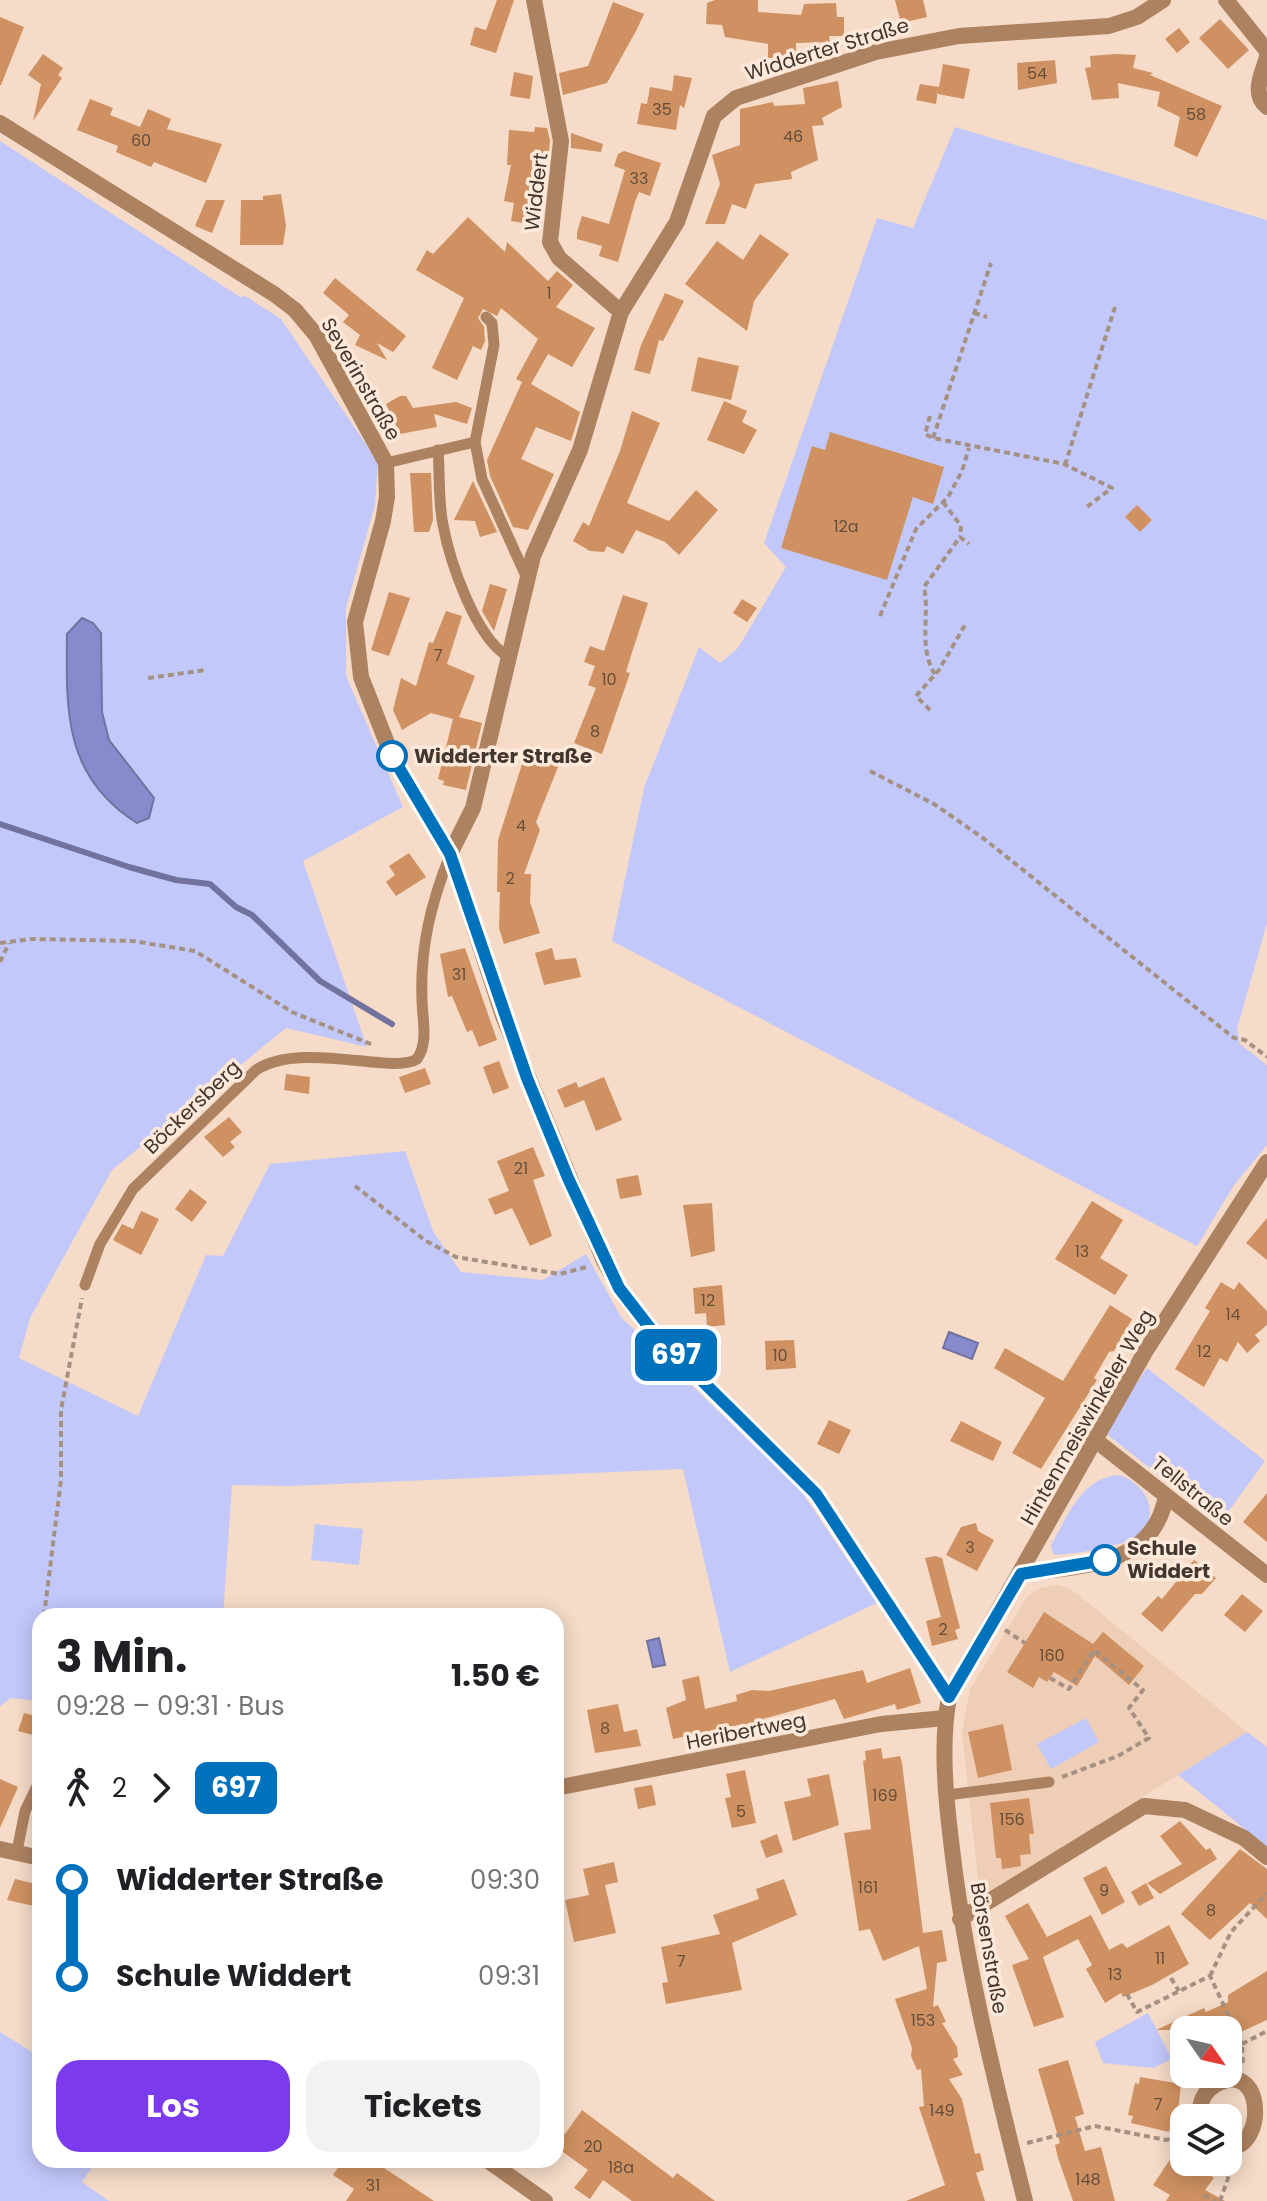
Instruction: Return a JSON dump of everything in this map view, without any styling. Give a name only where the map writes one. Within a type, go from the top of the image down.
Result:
[{"type":"street","name":"Widdert","points":[[534,0],[561,141],[550,242],[559,258],[621,312]]},
{"type":"street","name":"Widderter Straße","points":[[450,854],[473,808],[526,576],[580,450],[621,312],[677,222],[714,116],[736,98],[876,52],[959,36],[1109,26],[1137,17],[1163,0]]},
{"type":"street","points":[[1226,0],[1267,51]]},
{"type":"street","points":[[1267,57],[1258,89],[1260,100],[1267,107]]},
{"type":"street","name":"Severinstraße","points":[[0,123],[295,310],[316,335],[386,463],[387,497],[355,622],[356,652],[379,728],[450,854],[503,1016],[604,1261],[626,1299],[653,1332],[816,1494],[949,1697]]},
{"type":"street","name":"Hintenmeiswinkeler Weg","points":[[949,1697],[1021,1574],[1094,1439],[1208,1251],[1267,1162]]},
{"type":"street","name":"Tellstraße","points":[[1094,1439],[1267,1575]]},
{"type":"street","points":[[1021,1574],[1100,1561],[1132,1550],[1157,1528],[1166,1496]]},
{"type":"street","name":"Börsenstraße","points":[[949,1697],[945,1718],[947,1795],[960,1919],[1025,2201]]},
{"type":"street","name":"Heribertweg","points":[[564,1786],[881,1724],[945,1718]]},
{"type":"street","points":[[960,1919],[1144,1806],[1185,1810],[1244,1838],[1267,1857]]},
{"type":"street","points":[[8,1850],[32,1856]]},
{"type":"street","points":[[1200,2104],[1209,2089],[1226,2080],[1243,2082],[1255,2088],[1265,2106],[1264,2135],[1242,2144]]},
{"type":"street","points":[[498,2168],[545,2201]]},
{"type":"lane","points":[[486,317],[492,323],[494,345],[475,442],[482,479],[526,576]]},
{"type":"lane","points":[[386,463],[475,442]]},
{"type":"lane","points":[[438,450],[441,515],[451,553],[490,644],[507,656]]},
{"type":"lane","name":"Böckersberg","points":[[85,1285],[100,1244],[133,1189],[256,1070],[279,1058],[349,1058],[406,1064],[417,1059],[424,1041],[422,944],[433,898],[450,854]]},
{"type":"lane","points":[[947,1795],[1049,1782]]},
{"type":"lane","points":[[8,1850],[32,1797]]},
{"type":"path","points":[[933,438],[991,263]]},
{"type":"path","points":[[1065,465],[1103,355],[1115,307]]},
{"type":"path","points":[[973,313],[987,317]]},
{"type":"path","points":[[930,416],[925,434],[933,438],[1065,465],[1112,488],[1084,509]]},
{"type":"path","points":[[880,616],[916,529],[943,502],[962,471],[969,447]]},
{"type":"path","points":[[935,674],[930,667],[924,619],[928,607],[924,587],[960,537],[961,526],[943,502]]},
{"type":"path","points":[[960,537],[969,544]]},
{"type":"path","points":[[930,710],[916,696],[935,674],[965,625]]},
{"type":"path","points":[[148,678],[206,670]]},
{"type":"path","points":[[870,771],[934,804],[1234,1038],[1245,1040],[1267,1057]]},
{"type":"path","points":[[0,943],[32,939],[133,941],[195,951],[292,1012],[378,1047]]},
{"type":"path","points":[[0,962],[9,943]]},
{"type":"path","points":[[355,1186],[426,1241],[465,1260],[560,1274],[604,1261]]},
{"type":"path","points":[[45,1608],[61,1480],[61,1410],[85,1285]]},
{"type":"path","points":[[993,1623],[1025,1643]]},
{"type":"path","points":[[1049,1782],[1118,1756],[1149,1738],[1129,1708],[1143,1690],[1094,1650],[1069,1689],[1050,1678]]},
{"type":"path","points":[[1127,1994],[1137,2012],[1210,1976],[1231,1932],[1267,1893]]},
{"type":"path","points":[[1210,1976],[1229,2016]]},
{"type":"path","points":[[1171,1978],[1179,1991]]},
{"type":"path","points":[[1243,2082],[1242,2044],[1267,2031]]},
{"type":"path","points":[[1012,2146],[1095,2126],[1170,2139]]},
{"type":"path","points":[[1204,2195],[1218,2201],[1225,2176]]},
{"type":"shaded area","points":[[955,127],[1267,220],[1267,923],[1237,1029],[1240,1044],[1267,1065],[1267,1145],[1234,1185],[1197,1246],[612,941],[644,788],[699,647],[720,663],[738,648],[786,567],[764,543],[877,218],[913,228]]},
{"type":"shaded area","points":[[0,141],[240,297],[245,296],[281,319],[378,462],[375,505],[346,608],[346,676],[403,807],[303,861],[367,1047],[286,1028],[112,1170],[30,1318],[19,1358],[138,1416],[206,1255],[223,1256],[270,1164],[405,1151],[433,1231],[461,1272],[543,1280],[586,1254],[621,1317],[801,1491],[877,1603],[730,1672],[683,1469],[290,1486],[232,1485],[224,1608],[32,1608],[32,1700],[11,1698],[0,1706]]},
{"type":"shaded area","points":[[82,618],[93,623],[101,633],[102,712],[109,740],[154,798],[149,818],[137,823],[113,805],[95,785],[74,740],[67,690],[67,634]]},
{"type":"shaded area","points":[[949,1332],[978,1343],[972,1359],[943,1348]]},
{"type":"shaded area","points":[[1147,1368],[1265,1461],[1220,1523],[1104,1432]]},
{"type":"shaded area","points":[[1118,1475],[1137,1486],[1149,1503],[1148,1522],[1142,1531],[1117,1545],[1053,1554],[1051,1545],[1085,1491],[1094,1483]]},
{"type":"shaded area","points":[[315,1524],[363,1529],[359,1565],[311,1560]]},
{"type":"shaded area","points":[[1058,1585],[1072,1590],[1247,1732],[980,1898],[962,1733],[970,1689],[1028,1596],[1040,1588]]},
{"type":"shaded area","points":[[659,1638],[665,1665],[653,1667],[647,1641]]},
{"type":"shaded area","points":[[1086,1718],[1099,1742],[1051,1769],[1037,1744]]},
{"type":"shaded area","points":[[1247,1732],[1267,1747],[1267,1847],[1178,1775]]},
{"type":"shaded area","points":[[1148,2013],[1170,2060],[1153,2068],[1103,2063],[1095,2042]]},
{"type":"shaded area","points":[[0,2032],[32,2052],[32,2168],[92,2168],[82,2182],[109,2201],[0,2201]]},
{"type":"building","points":[[497,0],[514,0],[496,53],[470,45],[475,27],[486,30]]},
{"type":"building","points":[[715,0],[758,0],[758,12],[801,15],[804,4],[836,3],[837,17],[844,17],[844,36],[829,36],[830,42],[796,43],[796,57],[768,58],[768,44],[725,37],[722,25],[706,24],[707,3]]},
{"type":"building","points":[[895,0],[923,0],[927,17],[901,23]]},
{"type":"building","points":[[613,2],[644,14],[636,31],[607,83],[563,95],[559,73],[588,66]]},
{"type":"building","points":[[0,17],[24,27],[1,85],[0,85]]},
{"type":"building","points":[[1220,19],[1249,50],[1228,69],[1199,38]]},
{"type":"building","points":[[1179,28],[1190,42],[1177,53],[1165,39]]},
{"type":"building","points":[[43,54],[63,68],[58,75],[62,78],[33,121],[41,84],[28,75]]},
{"type":"building","points":[[1136,55],[1133,68],[1153,73],[1150,75],[1222,106],[1197,157],[1174,146],[1180,117],[1157,106],[1160,92],[1118,83],[1119,98],[1092,100],[1085,68],[1091,67],[1090,56]]},
{"type":"building","points":[[1055,60],[1057,83],[1018,90],[1017,63]]},
{"type":"building","points":[[943,64],[970,69],[964,99],[938,94],[938,90],[936,104],[916,100],[920,84],[939,87]]},
{"type":"building","points":[[514,72],[533,76],[530,99],[510,96]]},
{"type":"building","points":[[674,75],[692,78],[684,108],[680,105],[676,130],[637,124],[641,103],[647,104],[650,87],[672,91]]},
{"type":"building","points":[[838,81],[842,107],[822,118],[824,125],[812,126],[818,160],[791,172],[792,179],[755,184],[746,209],[732,204],[725,224],[705,224],[720,184],[712,155],[740,145],[740,109],[773,102],[774,106],[805,104],[803,88]]},
{"type":"building","points":[[90,99],[113,108],[110,115],[140,127],[148,109],[171,119],[167,129],[222,144],[206,183],[154,162],[151,167],[116,152],[118,146],[77,130]]},
{"type":"building","points":[[535,127],[547,128],[550,141],[548,159],[541,158],[529,224],[511,221],[514,203],[504,201],[511,165],[507,165],[509,130],[534,132]]},
{"type":"building","points":[[571,133],[603,144],[601,152],[571,148]]},
{"type":"building","points":[[624,151],[661,163],[650,196],[639,192],[618,262],[599,256],[602,246],[577,239],[577,232],[582,216],[609,224],[625,170],[614,166],[618,154]]},
{"type":"building","points":[[281,194],[286,226],[283,245],[240,245],[241,200],[263,200],[263,196]]},
{"type":"building","points":[[206,200],[225,200],[212,233],[195,226]]},
{"type":"building","points":[[468,217],[505,252],[507,242],[548,281],[557,271],[573,285],[556,307],[595,328],[572,367],[548,354],[531,384],[580,412],[571,441],[536,427],[521,459],[554,474],[528,530],[513,527],[490,476],[487,460],[522,382],[516,379],[538,339],[501,308],[497,316],[483,309],[478,318],[484,327],[485,341],[481,350],[473,346],[457,380],[432,368],[464,298],[416,270],[427,250],[433,254]]},
{"type":"building","points":[[760,234],[789,254],[754,301],[747,331],[685,284],[717,241],[743,260]]},
{"type":"building","points":[[335,278],[406,336],[393,352],[377,343],[387,360],[355,345],[360,335],[343,322],[349,315],[323,293]]},
{"type":"building","points":[[665,293],[684,301],[663,341],[659,340],[650,374],[634,370],[641,345]]},
{"type":"building","points":[[698,357],[739,366],[731,400],[691,391]]},
{"type":"building","points":[[406,396],[413,408],[456,402],[472,408],[467,424],[434,414],[437,427],[400,434],[386,404]]},
{"type":"building","points":[[724,401],[747,411],[742,422],[757,430],[744,454],[707,440]]},
{"type":"building","points":[[632,411],[660,423],[627,503],[669,521],[696,490],[718,510],[679,555],[665,542],[636,530],[623,554],[607,546],[604,552],[590,551],[573,541],[583,522],[589,526],[620,451]]},
{"type":"building","points":[[830,432],[944,467],[933,504],[913,497],[887,580],[781,548],[812,446],[825,450]]},
{"type":"building","points":[[410,473],[431,473],[433,520],[429,532],[414,532]]},
{"type":"building","points":[[473,481],[497,532],[480,537],[475,521],[454,520]]},
{"type":"building","points":[[1137,505],[1152,520],[1140,532],[1125,517]]},
{"type":"building","points":[[490,584],[507,589],[494,631],[482,611]]},
{"type":"building","points":[[389,592],[410,598],[389,656],[371,650]]},
{"type":"building","points":[[623,595],[648,603],[626,672],[630,673],[602,754],[574,743],[596,688],[588,685],[595,666],[584,662],[590,646],[604,651]]},
{"type":"building","points":[[742,599],[757,608],[747,622],[733,613]]},
{"type":"building","points":[[446,611],[462,616],[447,664],[475,676],[459,717],[482,723],[466,790],[443,785],[444,781],[438,779],[453,719],[431,713],[402,730],[393,710],[401,678],[416,686],[429,642],[433,643]]},
{"type":"building","points":[[533,746],[562,757],[536,822],[540,830],[524,874],[531,874],[530,902],[540,933],[504,944],[499,928],[498,840],[523,761],[527,762]]},
{"type":"building","points":[[409,853],[426,877],[396,896],[386,882],[395,875],[389,866]]},
{"type":"building","points":[[465,948],[497,1040],[479,1047],[472,1030],[467,1032],[452,996],[448,997],[440,954]]},
{"type":"building","points":[[552,948],[555,960],[576,958],[581,977],[544,985],[535,953]]},
{"type":"building","points":[[499,1061],[509,1088],[493,1094],[483,1067]]},
{"type":"building","points":[[425,1068],[431,1084],[405,1093],[399,1077]]},
{"type":"building","points":[[286,1074],[310,1077],[309,1094],[284,1090]]},
{"type":"building","points":[[604,1077],[622,1120],[596,1131],[584,1100],[565,1108],[557,1090],[576,1082],[579,1088]]},
{"type":"building","points":[[229,1117],[242,1132],[230,1142],[235,1147],[223,1157],[204,1137]]},
{"type":"building","points":[[533,1147],[545,1176],[533,1180],[552,1236],[530,1246],[512,1208],[495,1215],[488,1199],[509,1191],[497,1161]]},
{"type":"building","points":[[638,1175],[642,1195],[620,1199],[616,1179]]},
{"type":"building","points":[[190,1189],[207,1202],[192,1222],[175,1209]]},
{"type":"building","points":[[1092,1201],[1123,1220],[1100,1258],[1128,1275],[1115,1295],[1055,1259]]},
{"type":"building","points":[[712,1203],[715,1251],[691,1257],[683,1205]]},
{"type":"building","points":[[141,1211],[159,1219],[141,1255],[113,1240],[122,1224],[133,1229]]},
{"type":"building","points":[[1267,1218],[1267,1260],[1246,1243]]},
{"type":"building","points":[[1221,1282],[1234,1290],[1239,1282],[1267,1311],[1267,1325],[1255,1335],[1260,1341],[1247,1353],[1238,1342],[1227,1362],[1220,1358],[1204,1387],[1175,1369],[1210,1311],[1205,1308]]},
{"type":"building","points":[[722,1285],[725,1325],[707,1327],[706,1313],[695,1314],[693,1288]]},
{"type":"building","points":[[1110,1305],[1132,1319],[1114,1351],[1109,1352],[1094,1378],[1097,1380],[1041,1469],[1012,1453],[1045,1398],[994,1368],[1005,1348],[1063,1381]]},
{"type":"building","points":[[794,1340],[796,1368],[766,1370],[765,1341]]},
{"type":"building","points":[[829,1420],[851,1430],[839,1454],[817,1444]]},
{"type":"building","points":[[961,1421],[1002,1442],[993,1461],[950,1441]]},
{"type":"building","points":[[1267,1493],[1267,1542],[1243,1522]]},
{"type":"building","points":[[976,1523],[978,1531],[994,1540],[977,1571],[946,1555],[961,1527]]},
{"type":"building","points":[[925,1558],[942,1558],[960,1628],[955,1630],[958,1639],[932,1646],[926,1621],[941,1617]]},
{"type":"building","points":[[1194,1560],[1216,1578],[1202,1594],[1195,1594],[1162,1632],[1141,1614],[1158,1596],[1162,1599]]},
{"type":"building","points":[[1242,1594],[1263,1611],[1245,1632],[1224,1615]]},
{"type":"building","points":[[1044,1612],[1093,1644],[1103,1632],[1144,1666],[1129,1685],[1095,1656],[1077,1686],[1054,1672],[1047,1682],[1039,1677],[1033,1688],[1007,1672]]},
{"type":"building","points":[[910,1668],[921,1703],[897,1710],[895,1704],[844,1719],[835,1699],[759,1720],[762,1731],[746,1736],[743,1724],[673,1739],[666,1708],[686,1700],[682,1680],[699,1676],[705,1709],[737,1701],[736,1695],[752,1690],[769,1691],[863,1670],[867,1683]]},
{"type":"building","points":[[618,1704],[624,1732],[637,1729],[641,1746],[595,1753],[587,1710]]},
{"type":"building","points":[[24,1713],[32,1715],[32,1735],[18,1731]]},
{"type":"building","points":[[1003,1724],[1012,1770],[978,1778],[968,1732]]},
{"type":"building","points":[[881,1748],[883,1759],[900,1756],[902,1763],[923,1933],[942,1930],[947,1961],[937,1963],[933,2007],[938,2005],[946,2022],[942,2023],[957,2047],[958,2057],[953,2059],[963,2075],[949,2079],[962,2099],[975,2154],[980,2153],[984,2170],[976,2173],[985,2201],[906,2201],[945,2185],[919,2107],[924,2106],[921,2069],[917,2070],[911,2056],[912,2048],[895,1999],[927,1989],[919,1946],[883,1961],[870,1929],[859,1931],[844,1833],[871,1829],[863,1761],[866,1760],[865,1751]]},
{"type":"building","points":[[745,1770],[756,1823],[732,1828],[725,1798],[731,1797],[726,1774]]},
{"type":"building","points":[[829,1774],[839,1825],[793,1841],[784,1802],[811,1796],[807,1779]]},
{"type":"building","points":[[0,1779],[18,1787],[0,1828]]},
{"type":"building","points":[[652,1785],[656,1805],[638,1809],[634,1788]]},
{"type":"building","points":[[1029,1798],[1034,1834],[1029,1834],[1031,1854],[1020,1855],[1021,1866],[1002,1869],[1001,1858],[996,1858],[990,1803]]},
{"type":"building","points":[[1180,1821],[1206,1850],[1210,1848],[1217,1859],[1160,1894],[1147,1883],[1182,1864],[1160,1836]]},
{"type":"building","points":[[777,1834],[783,1852],[766,1858],[760,1841]]},
{"type":"building","points":[[1240,1849],[1267,1869],[1267,1919],[1250,1903],[1210,1940],[1181,1914]]},
{"type":"building","points":[[614,1862],[618,1882],[605,1885],[616,1933],[574,1942],[565,1900],[589,1895],[583,1869]]},
{"type":"building","points":[[1106,1866],[1125,1902],[1102,1915],[1083,1878]]},
{"type":"building","points":[[15,1879],[32,1883],[32,1906],[7,1900]]},
{"type":"building","points":[[784,1879],[797,1915],[732,1943],[742,1990],[666,2004],[662,1983],[668,1982],[661,1947],[720,1934],[713,1915],[759,1899],[756,1889]]},
{"type":"building","points":[[1146,1883],[1154,1898],[1139,1906],[1131,1892]]},
{"type":"building","points":[[1028,1903],[1047,1937],[1091,1915],[1109,1950],[1122,1943],[1127,1948],[1169,1925],[1189,1964],[1152,1985],[1123,1997],[1121,1993],[1105,2003],[1086,1969],[1092,1965],[1078,1939],[1043,1957],[1064,2017],[1034,2027],[1012,1965],[1029,1959],[1005,1916]]},
{"type":"building","points":[[1267,1971],[1267,2020],[1242,2032],[1242,2016],[1187,2016],[1204,2008],[1206,2012],[1228,2002],[1228,1995]]},
{"type":"building","points":[[1170,2024],[1170,2030],[1156,2030]]},
{"type":"building","points":[[1068,2060],[1084,2114],[1075,2117],[1085,2151],[1101,2147],[1115,2201],[1073,2201],[1058,2158],[1055,2145],[1060,2143],[1038,2069]]},
{"type":"building","points":[[1140,2077],[1170,2082],[1170,2088],[1181,2088],[1179,2104],[1170,2104],[1169,2132],[1131,2123],[1133,2116],[1128,2115],[1135,2083],[1139,2084]]},
{"type":"building","points":[[582,2110],[673,2178],[677,2173],[715,2201],[632,2201],[603,2180],[590,2199],[574,2188],[588,2170],[564,2153],[565,2134]]},
{"type":"building","points":[[1170,2160],[1170,2176],[1211,2176],[1214,2178],[1205,2190],[1225,2201],[1166,2201],[1170,2195],[1153,2185]]},
{"type":"building","points":[[338,2168],[384,2168],[434,2201],[346,2201],[354,2189],[333,2175]]},
{"type":"waterway","points":[[0,824],[129,867],[176,880],[210,884],[236,907],[252,915],[320,981],[392,1024]]},
{"type":"bus line","name":"697","points":[[392,756],[450,854],[503,1016],[527,1078],[604,1261],[619,1288],[653,1332],[808,1483],[828,1508],[949,1697],[1021,1574],[1105,1560]]},
{"type":"place","name":"Widderter Straße","points":[[392,756]]},
{"type":"place","name":"Schule Widdert","points":[[1105,1560]]}]
